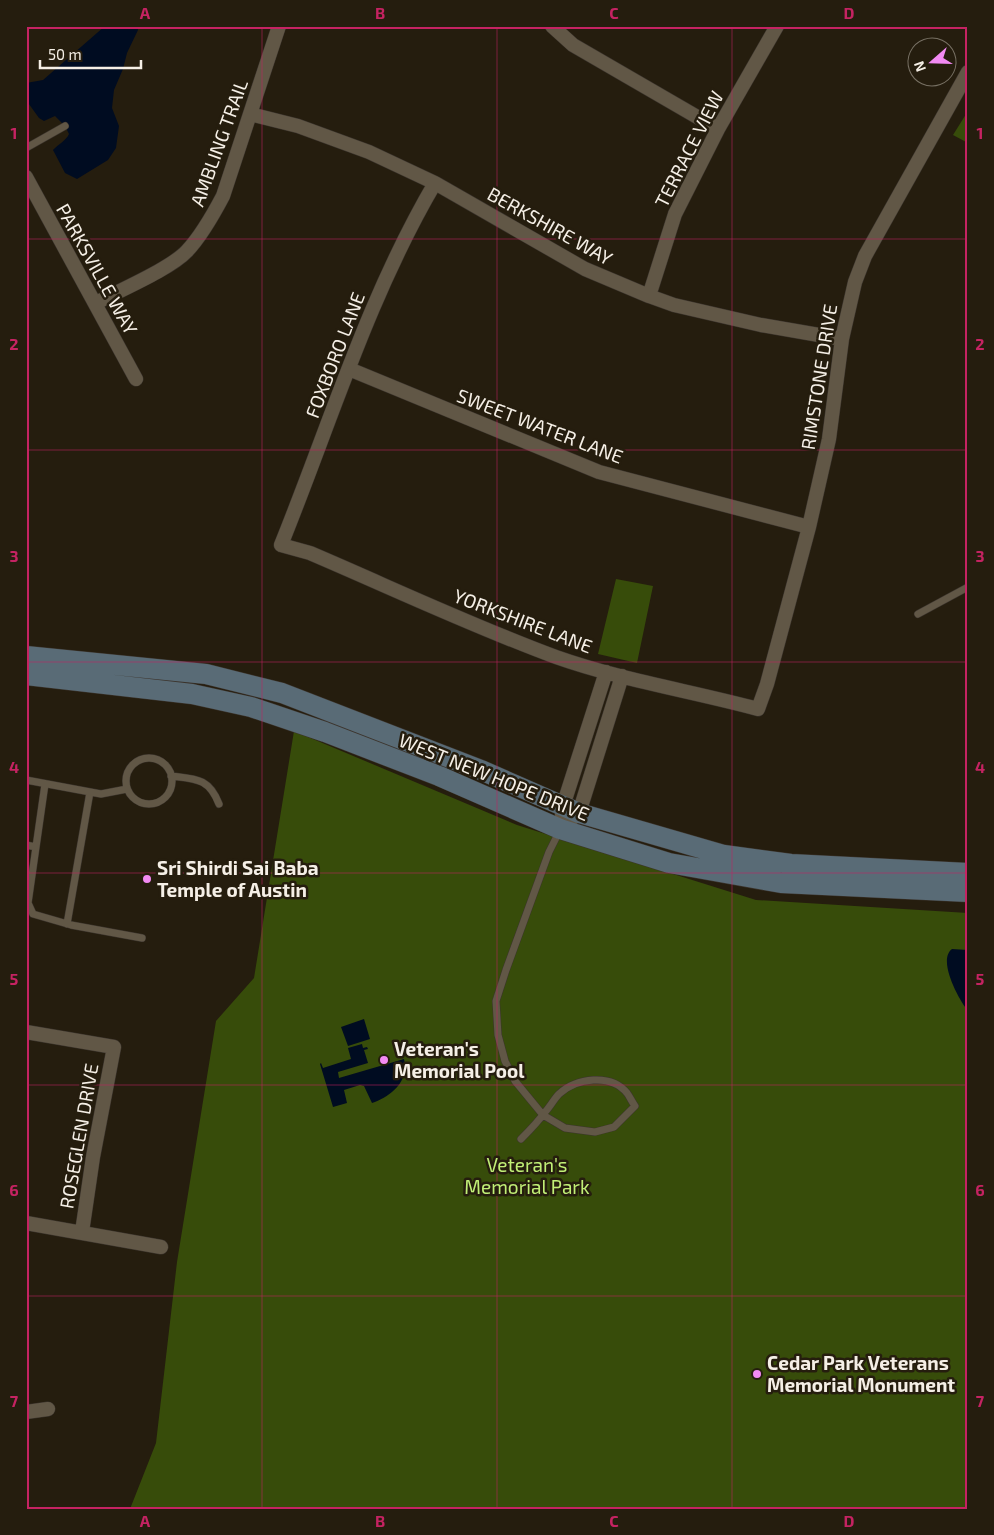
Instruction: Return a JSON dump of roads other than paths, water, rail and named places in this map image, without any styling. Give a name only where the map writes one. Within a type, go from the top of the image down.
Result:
[{"type":"main road","name":"WEST NEW HOPE DRIVE","points":[[26,656],[206,674],[282,693],[480,770],[571,810],[724,855],[792,864],[968,873]]},
{"type":"main road","name":"WEST NEW HOPE DRIVE","points":[[26,674],[192,694],[251,707],[325,732],[438,776],[560,830],[669,863],[781,883],[968,892]]},
{"type":"street","name":"AMBLING TRAIL","points":[[96,303],[151,274],[186,252],[210,222],[223,196],[279,26]]},
{"type":"street","points":[[552,26],[573,45],[718,129]]},
{"type":"street","name":"TERRACE VIEW","points":[[649,296],[675,214],[718,129],[777,26]]},
{"type":"street","name":"RIMSTONE DRIVE","points":[[758,709],[767,684],[809,527],[829,439],[842,339],[855,282],[865,256],[968,72]]},
{"type":"street","name":"BERKSHIRE WAY","points":[[250,114],[298,126],[369,152],[435,183],[585,269],[649,296],[674,305],[761,325],[842,339]]},
{"type":"street","name":"PARKSVILLE WAY","points":[[26,177],[136,379]]},
{"type":"street","name":"FOXBORO LANE","points":[[281,545],[375,302],[403,239],[435,183]]},
{"type":"street","name":"SWEET WATER LANE","points":[[349,369],[599,472],[809,527]]},
{"type":"street","name":"YORKSHIRE LANE","points":[[281,545],[310,554],[556,657],[606,672],[758,709]]},
{"type":"street","points":[[571,810],[606,672]]},
{"type":"street","points":[[560,830],[571,810],[622,676]]},
{"type":"street","name":"ROSEGLEN DRIVE","points":[[26,1032],[114,1047],[93,1157],[82,1232]]},
{"type":"street","points":[[26,1223],[161,1247]]},
{"type":"street","points":[[26,1412],[48,1409]]},
{"type":"lane","points":[[26,148],[65,126]]},
{"type":"lane","points":[[918,614],[968,587]]},
{"type":"lane","points":[[150,758],[163,763],[171,776],[170,791],[159,802],[152,804],[136,801],[127,788],[127,774],[130,767],[142,759],[150,758]]},
{"type":"lane","points":[[171,776],[206,783],[215,794],[219,804]]},
{"type":"lane","points":[[26,780],[101,794],[127,788]]},
{"type":"lane","points":[[45,784],[28,903],[34,914],[66,924],[142,938]]},
{"type":"lane","points":[[66,924],[90,792]]},
{"type":"lane","points":[[522,1138],[543,1115],[560,1094],[575,1085],[591,1080],[610,1082],[626,1092],[635,1106],[614,1127],[595,1132],[565,1128],[543,1115],[515,1081],[505,1061],[498,1035],[496,1001],[549,852],[560,830]]},
{"type":"lane","points":[[26,846],[36,847]]},
{"type":"water","points":[[105,26],[138,26],[138,30],[127,53],[123,69],[114,90],[112,108],[119,126],[116,148],[108,160],[77,179],[65,173],[53,150],[69,134],[65,126],[55,116],[44,121],[39,118],[26,100],[26,83],[43,80]]},
{"type":"water","points":[[952,949],[968,950],[968,1011],[955,989],[948,971],[948,954]]},
{"type":"water","points":[[364,1019],[370,1039],[348,1046],[341,1027]]},
{"type":"water","points":[[362,1044],[363,1048],[367,1047],[368,1049],[364,1050],[368,1063],[338,1072],[339,1078],[404,1059],[405,1067],[401,1081],[392,1092],[372,1103],[364,1086],[360,1085],[344,1090],[347,1103],[333,1107],[320,1064],[323,1068],[351,1059],[348,1048]]},
{"type":"place","name":"Sri Shirdi Sai Baba Temple of Austin","points":[[147,879]]},
{"type":"place","name":"Veteran's Memorial Pool","points":[[384,1060]]},
{"type":"place","name":"Cedar Park Veterans Memorial Monument","points":[[757,1374]]},
{"type":"park label","name":"Veteran's Memorial Park","points":[[527,1176]]}]
